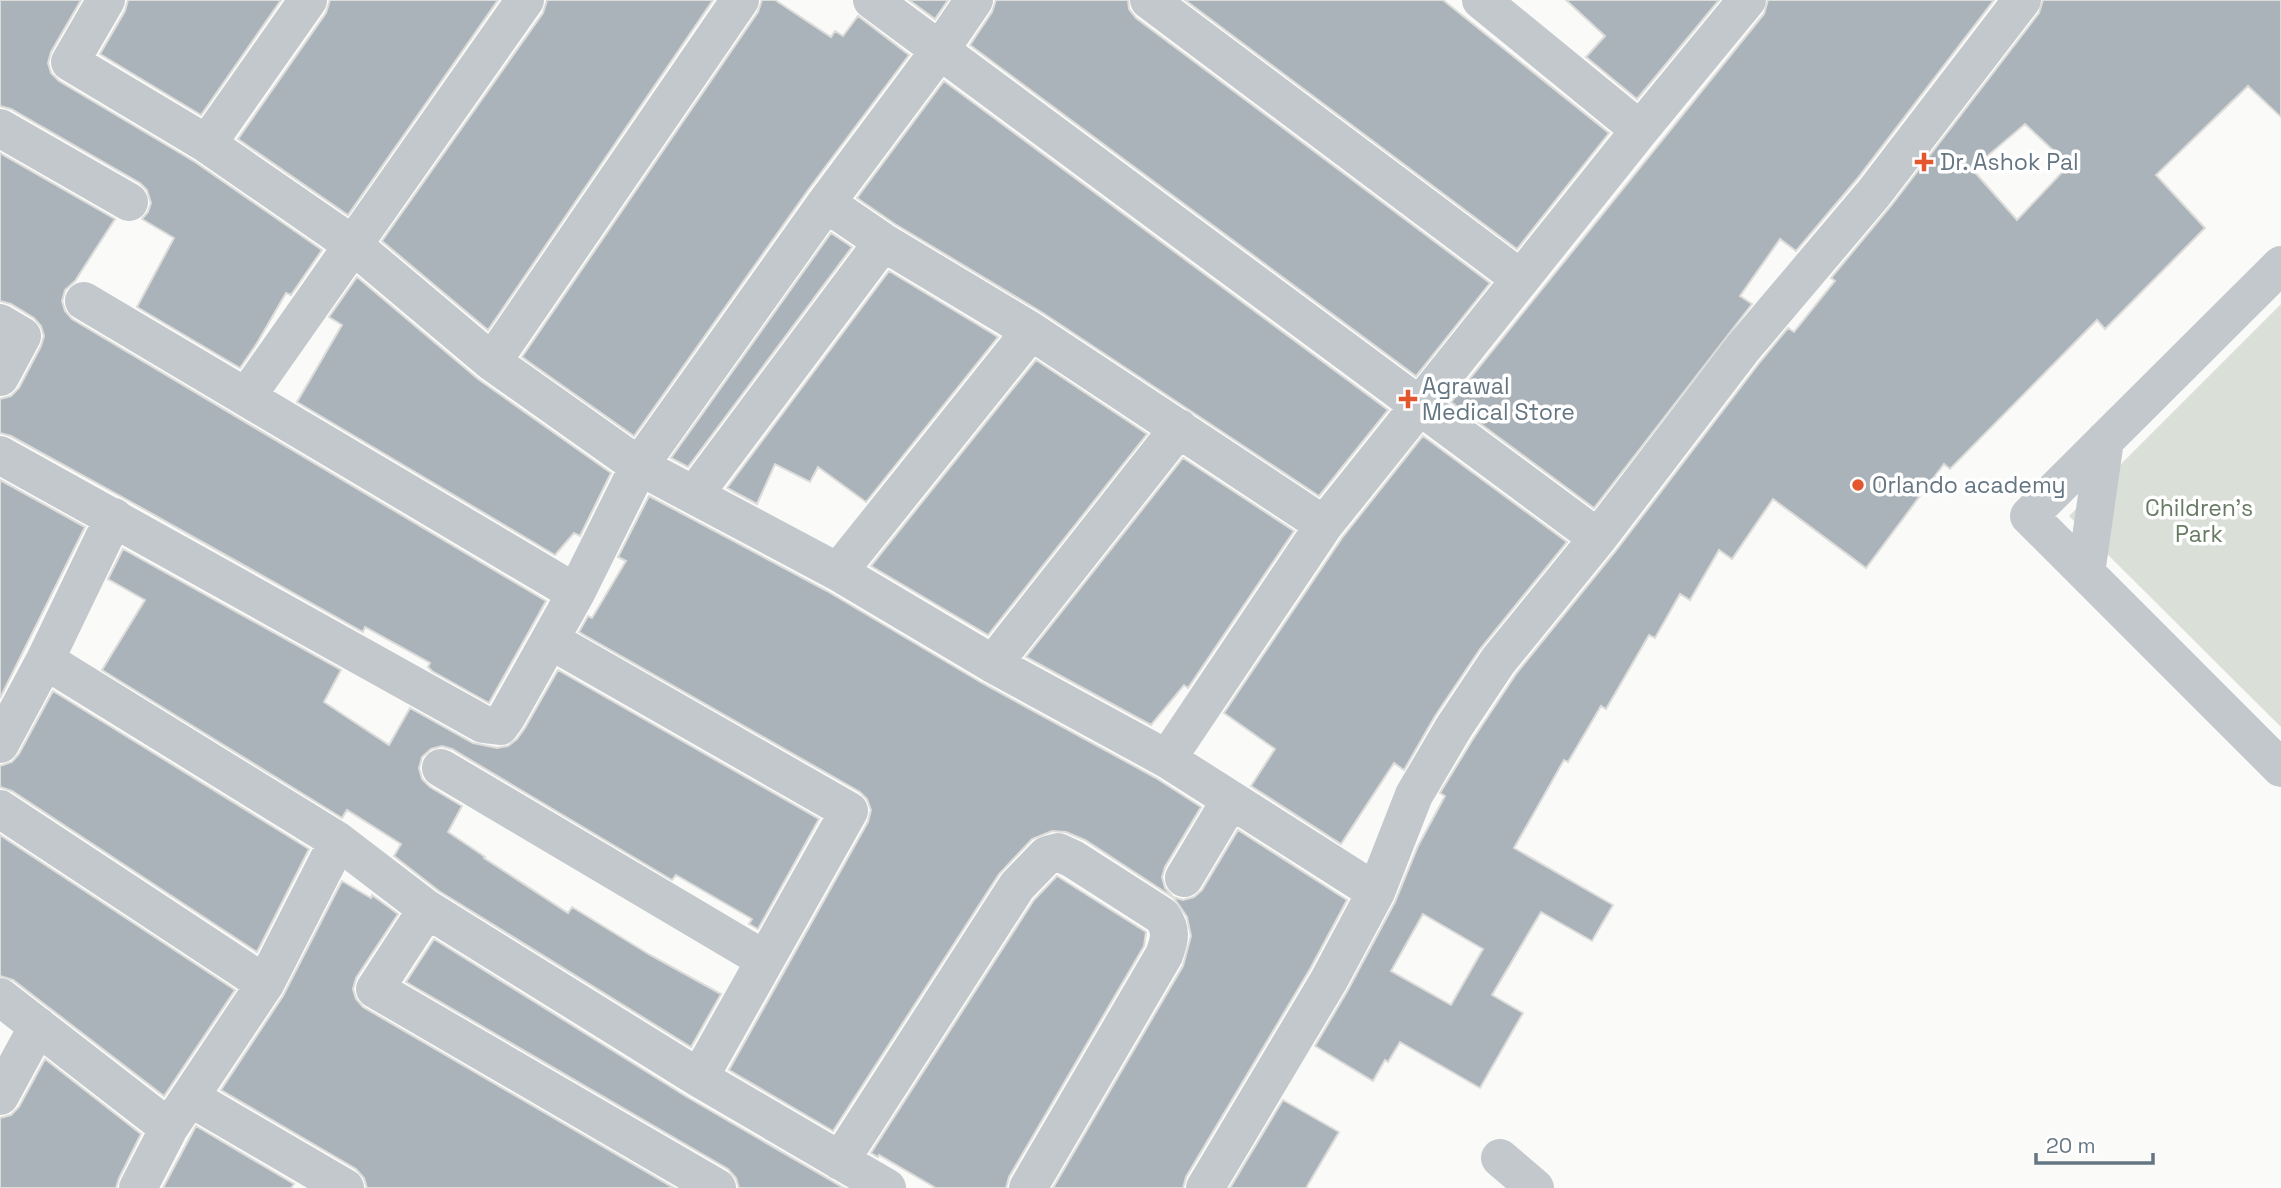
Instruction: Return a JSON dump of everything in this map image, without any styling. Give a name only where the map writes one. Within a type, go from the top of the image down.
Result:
[{"type":"street","points":[[106,0],[70,62],[207,144],[353,245],[492,362],[639,466],[838,572],[993,664],[1167,759],[1376,892]]},
{"type":"street","points":[[207,144],[308,0]]},
{"type":"street","points":[[247,396],[525,0]]},
{"type":"street","points":[[492,362],[740,0]]},
{"type":"street","points":[[872,0],[1598,538]]},
{"type":"street","points":[[0,455],[483,724],[500,726],[576,593],[639,466],[826,202],[940,50],[974,0]]},
{"type":"street","points":[[1149,0],[1521,279]]},
{"type":"street","points":[[1167,759],[1324,525],[1747,0]]},
{"type":"street","points":[[1205,1188],[1329,980],[1376,892],[1414,795],[1497,662],[1598,538],[1743,348],[1874,193],[2022,0]]},
{"type":"street","points":[[1502,6],[1640,130]]},
{"type":"street","points":[[0,128],[129,202]]},
{"type":"street","points":[[826,202],[883,242],[1031,331],[1324,525]]},
{"type":"street","points":[[694,495],[883,242]]},
{"type":"street","points":[[2281,265],[2029,516],[2281,768]]},
{"type":"street","points":[[84,301],[576,593]]},
{"type":"street","points":[[0,323],[22,336],[0,377]]},
{"type":"street","points":[[838,572],[1031,331]]},
{"type":"street","points":[[993,664],[1179,428]]},
{"type":"street","points":[[2086,573],[2105,440]]},
{"type":"street","points":[[0,744],[45,660],[114,517]]},
{"type":"street","points":[[550,639],[849,811],[699,1078]]},
{"type":"street","points":[[45,660],[338,841],[427,909],[699,1078],[887,1188]]},
{"type":"street","points":[[441,768],[765,960]]},
{"type":"street","points":[[1184,878],[1230,801]]},
{"type":"street","points":[[0,809],[265,984]]},
{"type":"street","points":[[138,1188],[169,1128],[265,984],[338,841]]},
{"type":"street","points":[[840,1161],[1017,886],[1047,855],[1058,852],[1162,916],[1170,927],[1169,941],[1164,955],[1028,1188]]},
{"type":"street","points":[[427,909],[376,989],[718,1188]]},
{"type":"street","points":[[0,997],[169,1128]]},
{"type":"street","points":[[0,1096],[38,1026]]},
{"type":"street","points":[[191,1098],[345,1188]]},
{"type":"street","points":[[1500,1158],[1535,1188]]},
{"type":"green space","name":"Children's Park","points":[[2281,304],[2281,727],[2069,516]]},
{"type":"building","points":[[0,0],[81,0],[51,52],[48,63],[51,73],[59,81],[195,162],[322,250],[291,295],[286,293],[240,368],[137,307],[174,238],[142,219],[151,203],[147,190],[140,183],[11,109],[0,106]]},
{"type":"building","points":[[128,0],[281,0],[201,115],[100,54],[125,11]]},
{"type":"building","points":[[330,0],[498,0],[348,215],[238,139],[326,13]]},
{"type":"building","points":[[547,0],[713,0],[488,330],[382,241],[543,13]]},
{"type":"building","points":[[762,0],[775,0],[831,37],[835,31],[843,36],[858,16],[909,55],[808,190],[634,436],[522,357],[758,12]]},
{"type":"building","points":[[909,0],[948,0],[935,19]]},
{"type":"building","points":[[996,0],[1128,0],[1129,9],[1136,18],[1490,283],[1416,376],[970,45],[992,12]]},
{"type":"building","points":[[1185,0],[1443,0],[1609,133],[1517,249]]},
{"type":"building","points":[[1566,0],[1719,0],[1637,99],[1586,57],[1605,36]]},
{"type":"building","points":[[1768,0],[1994,0],[1857,179],[1796,251],[1780,239],[1740,296],[1752,304],[1594,508],[1451,402],[1764,14]]},
{"type":"building","points":[[2043,0],[2281,0],[2281,117],[2248,86],[2156,175],[2205,228],[2105,329],[2097,320],[1950,469],[1944,464],[1866,568],[1773,499],[1732,559],[1719,550],[1690,600],[1680,594],[1655,638],[1649,635],[1606,709],[1601,706],[1568,762],[1564,760],[1514,848],[1613,905],[1592,941],[1541,912],[1492,995],[1523,1013],[1480,1088],[1400,1042],[1373,1081],[1315,1046],[1395,902],[1418,846],[1445,796],[1440,793],[1516,674],[1615,552],[1760,362],[1788,328],[1794,332],[1835,281],[1831,278],[1891,206],[2039,13]],"holes":[[[2025,124],[2069,165],[2017,220],[1972,169]],[[1423,914],[1483,949],[1451,1005],[1391,971]]]},
{"type":"building","points":[[944,81],[1388,410],[1319,496],[1043,313],[895,224],[857,198]]},
{"type":"building","points":[[0,153],[115,219],[75,281],[65,290],[62,301],[65,311],[72,319],[546,601],[489,703],[432,671],[428,667],[430,663],[365,627],[363,632],[11,436],[0,433],[0,399],[11,396],[19,388],[44,336],[41,326],[34,318],[11,304],[0,301]]},
{"type":"building","points":[[831,233],[852,247],[688,467],[671,458]]},
{"type":"building","points":[[889,271],[998,337],[866,502],[818,467],[810,482],[775,464],[757,504],[727,488]]},
{"type":"building","points":[[357,277],[478,379],[611,473],[580,536],[574,533],[555,555],[297,402],[342,325],[329,317]]},
{"type":"building","points":[[1036,360],[1147,434],[988,635],[871,566]]},
{"type":"building","points":[[1423,436],[1567,542],[1480,649],[1435,716],[1404,770],[1394,763],[1341,844],[1251,786],[1275,749],[1224,713],[1342,538]]},
{"type":"building","points":[[1183,458],[1294,531],[1188,688],[1184,685],[1151,725],[1026,657]]},
{"type":"building","points":[[0,480],[85,527],[0,698]]},
{"type":"building","points":[[649,496],[827,591],[982,683],[1156,778],[1201,807],[1165,867],[1162,877],[1165,888],[1173,897],[1183,900],[1194,897],[1202,890],[1238,830],[1347,900],[1310,969],[1186,1177],[1183,1188],[1053,1188],[1183,966],[1191,936],[1187,917],[1174,898],[1085,840],[1066,832],[1052,831],[1032,839],[999,874],[833,1131],[729,1070],[868,822],[871,810],[867,799],[860,792],[579,632],[588,616],[592,618],[626,561],[618,557]]},
{"type":"building","points":[[123,549],[341,670],[324,702],[389,745],[410,708],[473,743],[497,748],[508,746],[525,728],[558,670],[819,819],[758,929],[749,924],[752,919],[676,875],[672,880],[452,749],[442,746],[431,749],[422,757],[419,768],[422,779],[430,787],[462,806],[448,832],[568,913],[572,907],[650,955],[721,994],[691,1047],[439,891],[394,856],[401,844],[347,810],[342,818],[102,670],[145,600],[108,579]]},
{"type":"building","points":[[53,691],[309,849],[257,952],[12,791],[0,787],[0,766],[12,762],[19,754]]},
{"type":"building","points":[[0,835],[235,990],[164,1096],[13,980],[0,976]]},
{"type":"building","points":[[1057,876],[1146,932],[1144,946],[1009,1177],[1006,1188],[936,1188],[871,1153],[1034,900]]},
{"type":"building","points":[[342,881],[371,898],[372,895],[398,914],[356,978],[353,989],[356,999],[363,1007],[674,1188],[367,1188],[364,1178],[356,1169],[221,1090],[283,996]]},
{"type":"building","points":[[434,939],[687,1097],[844,1188],[739,1188],[736,1178],[728,1169],[406,982]]},
{"type":"building","points":[[45,1059],[141,1134],[116,1188],[0,1188],[0,1118],[11,1115],[19,1107]]},
{"type":"building","points":[[1283,1100],[1339,1132],[1306,1188],[1230,1188]]},
{"type":"building","points":[[196,1126],[294,1184],[291,1188],[163,1188]]},
{"type":"place","name":"Dr. Ashok Pal","points":[[1924,162]]},
{"type":"place","name":"Agrawal Medical Store","points":[[1408,399]]},
{"type":"place","name":"Orlando academy","points":[[1858,485]]}]
